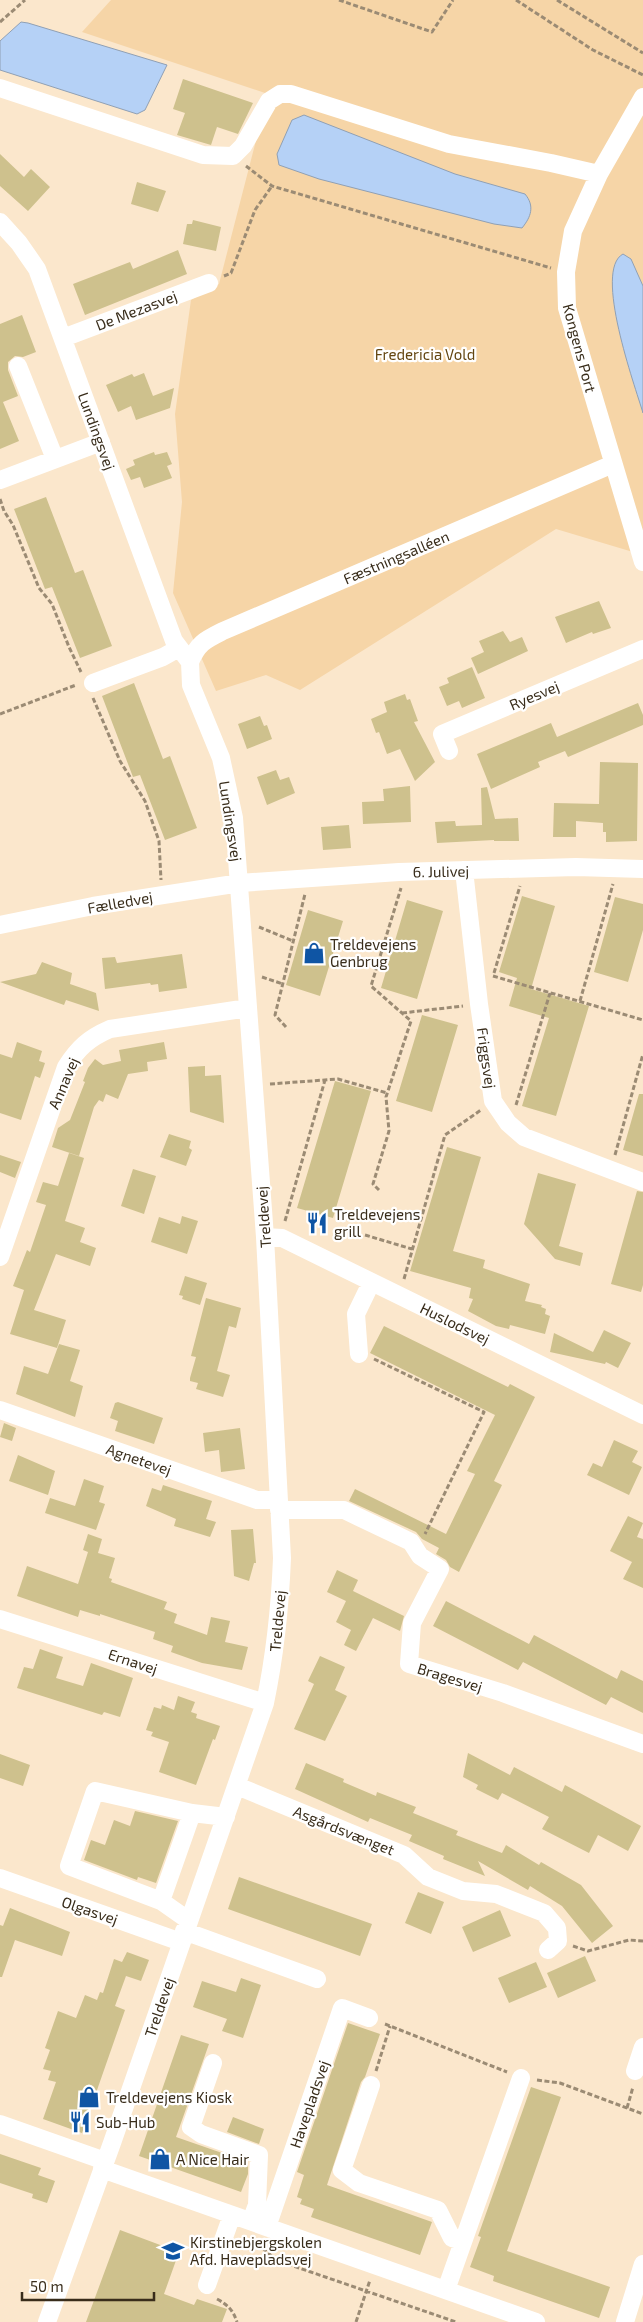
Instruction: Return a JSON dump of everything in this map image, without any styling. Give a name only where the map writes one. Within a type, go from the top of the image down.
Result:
[{"type":"street","points":[[0,88],[204,156],[233,156],[243,146],[269,101],[280,94],[291,94],[448,144],[599,174]]},
{"type":"street","name":"Kongens Port","points":[[643,97],[599,174],[573,231],[566,272],[567,308],[643,562]]},
{"type":"street","name":"Lundingsvej","points":[[0,222],[19,243],[37,269],[174,641],[190,662],[191,685],[222,766],[234,818],[240,883]]},
{"type":"street","name":"De Mezasvej","points":[[64,338],[209,282]]},
{"type":"street","points":[[18,366],[55,459]]},
{"type":"street","points":[[0,480],[101,442]]},
{"type":"street","name":"Fæstningsalléen","points":[[190,662],[196,648],[204,641],[223,631],[613,464]]},
{"type":"street","points":[[93,684],[163,657],[179,648]]},
{"type":"street","name":"Ryesvej","points":[[450,751],[442,734],[643,649]]},
{"type":"street","name":"6. Julivej","points":[[240,883],[399,872],[643,869]]},
{"type":"street","name":"Friggsvej","points":[[464,870],[475,974],[494,1101],[508,1123],[524,1137],[643,1182]]},
{"type":"street","name":"Treldevej","points":[[47,2322],[266,1703],[275,1655],[280,1607],[282,1558],[278,1505],[273,1238],[254,1085],[240,883]]},
{"type":"street","name":"Fælledvej","points":[[0,925],[102,905],[240,883]]},
{"type":"street","name":"Annavej","points":[[0,1257],[66,1067],[76,1050],[92,1037],[110,1029],[248,1008]]},
{"type":"street","name":"Huslodsvej","points":[[273,1238],[399,1296],[643,1415]]},
{"type":"street","points":[[359,1354],[356,1314],[371,1283]]},
{"type":"street","name":"Agnetevej","points":[[0,1410],[257,1500],[278,1505]]},
{"type":"street","name":"Bragesvej","points":[[278,1505],[344,1510],[410,1542],[420,1556],[440,1569],[412,1623],[409,1664],[503,1693],[643,1744]]},
{"type":"street","name":"Ernavej","points":[[0,1619],[266,1703]]},
{"type":"street","name":"Asgårdsvænget","points":[[237,1786],[404,1855],[428,1877],[463,1891],[496,1894],[544,1914],[557,1928],[553,1945]]},
{"type":"street","points":[[226,1817],[192,1813],[95,1791],[69,1866],[161,1901],[185,1931],[317,1979]]},
{"type":"street","points":[[161,1901],[192,1813]]},
{"type":"street","name":"Olgasvej","points":[[0,1878],[185,1931]]},
{"type":"street","name":"Havepladsvej","points":[[259,2224],[342,2008],[368,2018]]},
{"type":"street","points":[[635,2071],[643,2047]]},
{"type":"street","points":[[213,2063],[190,2127],[201,2134],[259,2155],[257,2205],[259,2224]]},
{"type":"street","points":[[446,2290],[521,2078]]},
{"type":"street","points":[[371,2085],[342,2170],[359,2183],[438,2210],[452,2238],[463,2241]]},
{"type":"street","points":[[0,2124],[232,2215],[536,2322]]},
{"type":"street","points":[[207,2285],[232,2215]]},
{"type":"street","points":[[625,2322],[643,2264]]},
{"type":"path","points":[[0,22],[25,0]]},
{"type":"path","points":[[339,0],[432,32],[454,0]]},
{"type":"path","points":[[516,0],[593,50],[643,75]]},
{"type":"path","points":[[557,0],[643,53]]},
{"type":"path","points":[[233,156],[272,186],[566,272]]},
{"type":"path","points":[[209,282],[231,273],[255,210],[272,186]]},
{"type":"path","points":[[0,714],[86,682],[93,684]]},
{"type":"path","points":[[580,1002],[617,868]]},
{"type":"path","points":[[493,976],[525,869]]},
{"type":"path","points":[[379,1190],[373,1184],[389,1131],[387,1093],[411,1021],[371,986],[401,891],[399,872]]},
{"type":"path","points":[[286,1027],[275,1015],[305,894],[303,879]]},
{"type":"path","points":[[242,920],[293,941]]},
{"type":"path","points":[[475,974],[493,976],[643,1020]]},
{"type":"path","points":[[508,1123],[514,1113],[550,993]]},
{"type":"path","points":[[402,1013],[479,1004]]},
{"type":"path","points":[[610,1169],[643,1054]]},
{"type":"path","points":[[254,1085],[338,1079],[387,1093]]},
{"type":"path","points":[[273,1238],[283,1226],[325,1080]]},
{"type":"path","points":[[399,1296],[445,1135],[494,1101]]},
{"type":"path","points":[[365,1235],[412,1249]]},
{"type":"path","points":[[359,1354],[378,1360],[484,1412],[421,1541],[414,1548]]},
{"type":"path","points":[[553,1945],[588,1950],[630,1940],[643,1941]]},
{"type":"path","points":[[371,2085],[390,2026]]},
{"type":"path","points":[[255,2241],[276,2260],[456,2322]]},
{"type":"path","points":[[356,2322],[375,2265]]},
{"type":"path","points":[[207,2285],[214,2296],[227,2304],[237,2322]]},
{"type":"green space","name":"Fredericia Vold","points":[[111,0],[643,0],[643,555],[556,529],[300,690],[266,675],[216,691],[173,593],[182,502],[175,414],[191,300],[219,284],[268,94],[82,32]]},
{"type":"water","points":[[21,22],[167,65],[145,110],[137,114],[0,70],[0,41]]},
{"type":"water","points":[[304,115],[455,174],[525,194],[531,207],[530,216],[522,228],[494,224],[319,179],[279,165],[277,154],[292,120]]},
{"type":"water","points":[[623,254],[631,259],[643,286],[643,413],[625,355],[614,304],[612,282],[615,264]]},
{"type":"building","points":[[183,79],[253,103],[238,134],[217,127],[211,145],[177,135],[185,113],[173,109]]},
{"type":"building","points":[[0,154],[24,177],[31,169],[50,187],[28,211],[0,186]]},
{"type":"building","points":[[137,182],[166,191],[158,212],[131,204]]},
{"type":"building","points":[[193,220],[221,227],[216,251],[183,244],[187,224],[192,224]]},
{"type":"building","points":[[178,250],[187,274],[85,315],[73,284],[130,262],[133,269]]},
{"type":"building","points":[[22,315],[36,352],[23,357],[15,356],[8,362],[8,370],[18,396],[3,402],[19,441],[0,449],[0,324]]},
{"type":"building","points":[[144,373],[153,396],[174,388],[170,408],[136,420],[131,406],[118,412],[106,385],[132,374],[134,377]]},
{"type":"building","points":[[154,452],[155,455],[167,452],[172,464],[167,466],[172,478],[144,488],[140,477],[131,480],[126,469],[135,465],[133,460]]},
{"type":"building","points":[[46,497],[75,573],[83,570],[112,646],[80,658],[52,587],[45,589],[14,509]]},
{"type":"building","points":[[599,601],[611,628],[593,634],[592,632],[566,643],[555,617]]},
{"type":"building","points":[[503,631],[510,642],[522,637],[528,651],[478,674],[471,658],[484,652],[479,641]]},
{"type":"building","points":[[472,667],[485,698],[462,708],[459,701],[447,706],[439,687],[449,683],[447,678]]},
{"type":"building","points":[[134,683],[163,759],[170,756],[197,828],[165,840],[140,775],[133,777],[102,696]]},
{"type":"building","points":[[405,694],[407,700],[410,699],[418,721],[414,722],[435,762],[415,781],[400,749],[387,754],[379,732],[376,733],[371,719],[387,712],[384,702]]},
{"type":"building","points":[[638,703],[643,715],[643,725],[568,757],[565,751],[538,762],[540,767],[491,789],[477,754],[551,723],[557,737]]},
{"type":"building","points":[[260,716],[264,726],[267,725],[272,739],[247,749],[238,724]]},
{"type":"building","points":[[600,762],[638,763],[637,841],[606,842],[606,832],[603,832],[603,823],[576,821],[576,837],[553,837],[554,803],[599,804]]},
{"type":"building","points":[[276,770],[280,780],[289,777],[295,793],[267,805],[257,777]]},
{"type":"building","points":[[410,786],[411,822],[363,824],[362,802],[384,801],[383,789]]},
{"type":"building","points":[[487,787],[495,819],[518,818],[519,841],[494,840],[437,843],[435,822],[455,821],[456,826],[482,825],[481,788]]},
{"type":"building","points":[[349,825],[351,848],[323,850],[321,827]]},
{"type":"building","points":[[522,896],[555,906],[531,989],[589,1006],[556,1116],[522,1106],[549,1018],[509,1006],[517,978],[499,972]]},
{"type":"building","points":[[615,897],[643,904],[643,930],[628,982],[594,972]]},
{"type":"building","points":[[407,900],[443,911],[417,999],[381,988]]},
{"type":"building","points":[[308,910],[343,921],[320,996],[286,985]]},
{"type":"building","points":[[182,954],[187,988],[159,992],[158,984],[151,985],[150,983],[105,989],[102,958],[115,957],[117,963]]},
{"type":"building","points":[[42,962],[72,973],[70,984],[96,993],[99,1011],[66,1000],[64,1005],[0,982],[36,974]]},
{"type":"building","points":[[422,1015],[458,1025],[432,1112],[396,1101]]},
{"type":"building","points":[[17,1042],[42,1051],[39,1061],[45,1063],[40,1078],[35,1076],[21,1120],[0,1113],[0,1054],[12,1058]]},
{"type":"building","points":[[164,1042],[167,1059],[147,1062],[148,1071],[128,1074],[118,1099],[106,1094],[103,1102],[99,1100],[94,1107],[79,1156],[52,1147],[58,1128],[70,1120],[85,1082],[83,1081],[88,1068],[95,1059],[103,1065],[121,1061],[119,1050]]},
{"type":"building","points":[[205,1066],[205,1076],[221,1075],[224,1123],[190,1112],[188,1067]]},
{"type":"building","points":[[335,1081],[371,1091],[333,1218],[297,1208]]},
{"type":"building","points":[[639,1094],[643,1094],[643,1156],[623,1150]]},
{"type":"building","points":[[169,1134],[191,1141],[189,1148],[192,1150],[186,1166],[160,1157]]},
{"type":"building","points":[[447,1147],[481,1157],[453,1251],[485,1260],[483,1268],[530,1284],[525,1301],[542,1305],[541,1307],[546,1309],[545,1314],[550,1316],[545,1334],[510,1325],[509,1329],[496,1326],[468,1311],[473,1299],[469,1298],[471,1288],[410,1271]]},
{"type":"building","points":[[69,1153],[84,1158],[65,1221],[85,1228],[80,1242],[96,1248],[90,1266],[56,1254],[34,1310],[66,1320],[57,1348],[10,1334],[24,1290],[13,1286],[27,1250],[30,1252],[46,1205],[36,1202],[43,1182],[58,1186]]},
{"type":"building","points":[[0,1155],[21,1162],[15,1178],[0,1172]]},
{"type":"building","points":[[133,1169],[156,1176],[144,1214],[121,1206]]},
{"type":"building","points":[[538,1173],[576,1184],[559,1246],[583,1253],[580,1266],[555,1259],[524,1224]]},
{"type":"building","points":[[637,1191],[643,1192],[643,1285],[641,1292],[611,1284]]},
{"type":"building","points":[[182,1216],[198,1221],[187,1254],[151,1242],[159,1217],[180,1224]]},
{"type":"building","points":[[185,1276],[207,1283],[200,1305],[182,1299],[183,1296],[179,1295]]},
{"type":"building","points":[[206,1298],[241,1308],[236,1328],[229,1326],[217,1371],[230,1375],[223,1397],[196,1389],[198,1383],[190,1381],[196,1357],[191,1356]]},
{"type":"building","points":[[384,1326],[508,1387],[510,1384],[535,1397],[494,1481],[502,1485],[459,1572],[450,1567],[446,1560],[436,1554],[439,1548],[422,1539],[416,1532],[349,1501],[355,1489],[446,1534],[475,1474],[467,1471],[495,1415],[370,1353]]},
{"type":"building","points":[[604,1330],[631,1343],[618,1368],[606,1362],[605,1364],[550,1352],[554,1333],[593,1352]]},
{"type":"building","points":[[59,1344],[80,1350],[70,1381],[83,1386],[75,1417],[16,1394],[24,1366],[48,1374]]},
{"type":"building","points":[[118,1402],[163,1418],[154,1444],[115,1431],[118,1421],[110,1418],[115,1403]]},
{"type":"building","points":[[4,1423],[16,1428],[12,1441],[0,1437]]},
{"type":"building","points":[[240,1428],[245,1469],[221,1472],[219,1450],[205,1452],[203,1433]]},
{"type":"building","points":[[614,1440],[638,1451],[632,1462],[642,1467],[629,1495],[587,1475],[593,1463],[602,1467]]},
{"type":"building","points":[[18,1455],[55,1471],[48,1495],[9,1481]]},
{"type":"building","points":[[84,1479],[104,1486],[99,1502],[105,1504],[96,1530],[45,1513],[50,1498],[75,1506]]},
{"type":"building","points":[[163,1485],[212,1501],[206,1519],[216,1522],[210,1537],[174,1526],[176,1519],[146,1506],[152,1488],[161,1491]]},
{"type":"building","points":[[628,1516],[643,1523],[637,1537],[643,1539],[643,1588],[623,1579],[632,1562],[610,1551]]},
{"type":"building","points":[[253,1529],[256,1563],[254,1563],[249,1581],[234,1576],[231,1530]]},
{"type":"building","points":[[88,1534],[102,1539],[98,1553],[115,1558],[109,1578],[112,1579],[111,1582],[167,1602],[164,1609],[177,1614],[174,1623],[207,1635],[211,1617],[230,1621],[225,1642],[248,1647],[242,1670],[202,1663],[171,1652],[173,1646],[153,1639],[155,1632],[100,1614],[100,1616],[80,1610],[78,1617],[17,1596],[27,1566],[78,1584],[88,1552],[83,1550]]},
{"type":"building","points":[[337,1570],[358,1580],[353,1591],[404,1616],[400,1631],[373,1618],[356,1651],[344,1645],[351,1630],[336,1622],[346,1601],[327,1592]]},
{"type":"building","points":[[446,1601],[529,1644],[534,1635],[617,1679],[621,1670],[643,1681],[643,1713],[611,1697],[606,1705],[523,1662],[518,1670],[433,1626]]},
{"type":"building","points":[[40,1649],[63,1657],[56,1678],[83,1686],[91,1663],[133,1678],[120,1717],[104,1712],[102,1715],[17,1688],[24,1667],[33,1669]]},
{"type":"building","points":[[320,1656],[345,1667],[335,1690],[347,1696],[325,1741],[294,1729],[314,1684],[308,1681]]},
{"type":"building","points":[[178,1696],[195,1702],[191,1712],[197,1714],[196,1718],[220,1726],[215,1740],[213,1739],[196,1785],[159,1772],[169,1742],[151,1736],[153,1732],[146,1730],[154,1707],[161,1709],[162,1705],[174,1710]]},
{"type":"building","points":[[468,1753],[510,1775],[514,1767],[562,1792],[565,1785],[641,1826],[628,1851],[598,1835],[589,1853],[542,1829],[549,1817],[502,1793],[498,1800],[476,1789],[478,1785],[463,1777]]},
{"type":"building","points":[[0,1754],[30,1765],[23,1786],[0,1778]]},
{"type":"building","points":[[306,1763],[344,1779],[343,1782],[376,1796],[377,1792],[416,1807],[413,1813],[458,1831],[456,1835],[502,1853],[506,1845],[539,1865],[541,1862],[581,1885],[613,1926],[592,1943],[562,1906],[530,1886],[528,1890],[478,1861],[485,1876],[443,1859],[444,1856],[409,1841],[412,1835],[370,1818],[368,1822],[295,1789]]},
{"type":"building","points":[[135,1811],[178,1821],[156,1883],[138,1877],[137,1880],[84,1860],[91,1840],[105,1845],[114,1820],[130,1826]]},
{"type":"building","points":[[239,1877],[372,1924],[360,1956],[228,1909]]},
{"type":"building","points":[[418,1892],[444,1902],[431,1934],[405,1923]]},
{"type":"building","points":[[10,1908],[70,1932],[62,1956],[15,1940],[2,1977],[0,1977],[0,1925],[3,1926]]},
{"type":"building","points":[[500,1910],[511,1936],[473,1952],[462,1927]]},
{"type":"building","points":[[127,1952],[149,1960],[141,1981],[126,1976],[115,2006],[125,2010],[82,2133],[43,2119],[56,2082],[48,2080],[51,2071],[43,2069],[50,2050],[45,2048],[58,2011],[76,2018],[85,1995],[97,2000],[100,1992],[103,1993],[114,1959],[122,1962]]},
{"type":"building","points":[[585,1956],[596,1981],[558,1998],[547,1973]]},
{"type":"building","points":[[536,1962],[547,1987],[509,2003],[498,1978]]},
{"type":"building","points":[[241,1978],[261,1985],[243,2038],[222,2031],[227,2019],[193,2007],[202,1981],[236,1992]]},
{"type":"building","points":[[348,2023],[380,2034],[365,2077],[361,2082],[327,2185],[432,2222],[420,2255],[311,2217],[314,2209],[300,2204],[302,2199],[297,2197],[304,2175],[297,2172]]},
{"type":"building","points":[[181,2035],[209,2044],[176,2137],[248,2162],[248,2174],[241,2192],[139,2156]]},
{"type":"building","points":[[531,2087],[561,2097],[507,2251],[610,2287],[599,2318],[493,2281],[494,2276],[470,2267],[481,2237],[478,2236]]},
{"type":"building","points":[[233,2117],[264,2129],[259,2144],[227,2132]]},
{"type":"building","points":[[0,2154],[41,2168],[38,2175],[55,2181],[47,2203],[32,2198],[33,2194],[0,2183]]},
{"type":"building","points":[[120,2230],[179,2252],[164,2294],[194,2305],[197,2299],[227,2309],[222,2322],[86,2322]]},
{"type":"place","name":"Treldevejens Genbrug","points":[[314,953]]},
{"type":"place","name":"Treldevejens grill","points":[[317,1223]]},
{"type":"place","name":"Treldevejens Kiosk","points":[[89,2097]]},
{"type":"place","name":"Sub-Hub","points":[[80,2122]]},
{"type":"place","name":"A Nice Hair","points":[[160,2159]]},
{"type":"place","name":"Kirstinebjergskolen Afd. Havepladsvej","points":[[173,2251]]}]
